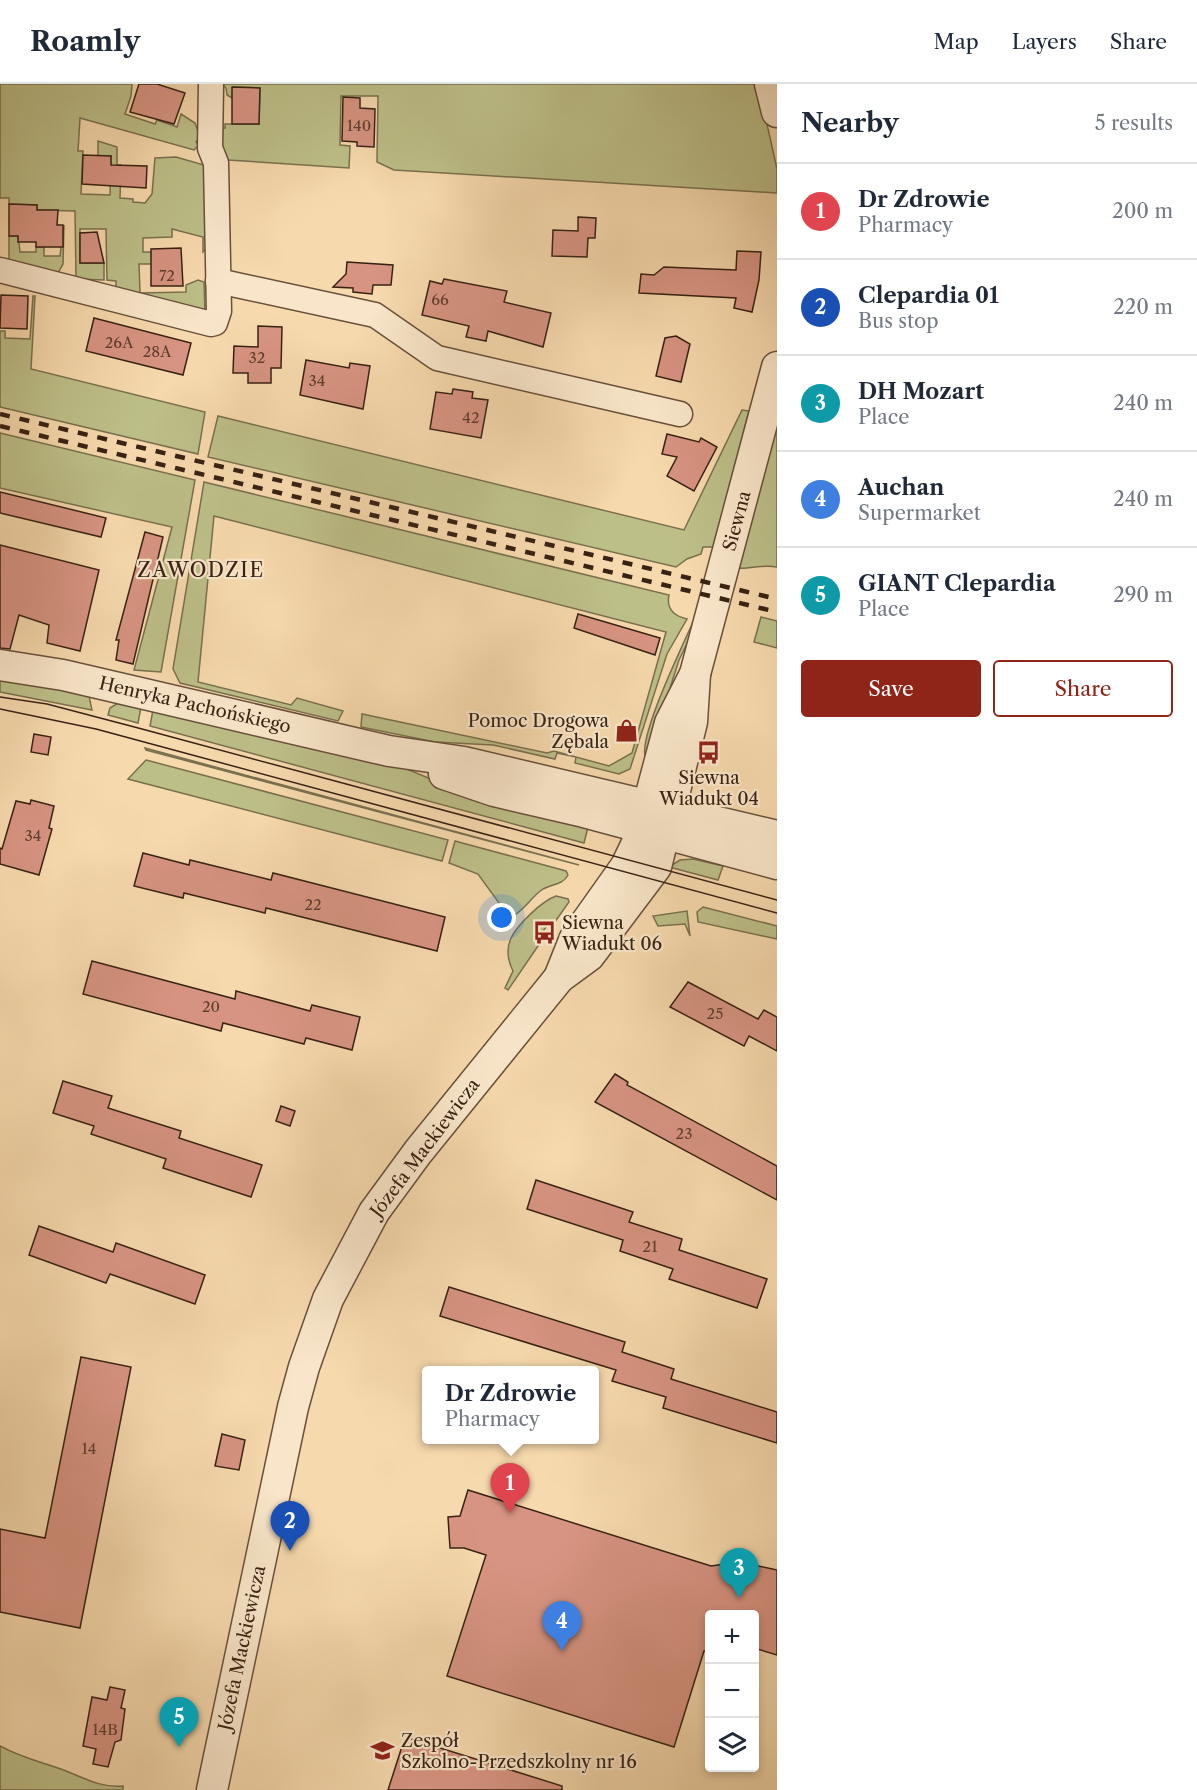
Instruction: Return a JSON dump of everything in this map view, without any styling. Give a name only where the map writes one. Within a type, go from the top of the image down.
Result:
[{"type":"street","points":[[0,270],[212,324],[219,316],[216,163],[210,148],[211,84]]},
{"type":"street","points":[[770,84],[777,112]]},
{"type":"street","points":[[218,281],[375,315],[437,358],[680,414]]},
{"type":"street","name":"Siewna","points":[[657,819],[692,722],[695,674],[777,367]]},
{"type":"street","name":"Henryka Pachońskiego","points":[[0,665],[74,677],[389,751],[472,785],[657,819]]},
{"type":"street","points":[[657,819],[777,836]]},
{"type":"street","points":[[657,819],[777,864]]},
{"type":"street","name":"Józefa Mackiewicza","points":[[212,1790],[293,1407],[328,1299],[374,1212],[411,1160],[559,978],[588,956],[656,867],[657,819]]},
{"type":"green space","points":[[0,84],[132,84],[125,114],[155,124],[157,120],[177,127],[181,114],[195,123],[200,137],[196,142],[199,145],[194,150],[80,118],[78,151],[83,151],[81,194],[110,195],[111,156],[98,156],[98,141],[117,147],[117,165],[121,165],[120,198],[133,199],[133,202],[145,203],[152,194],[155,158],[176,157],[204,165],[206,249],[203,252],[203,237],[172,229],[172,237],[143,238],[143,252],[151,252],[152,264],[139,264],[140,293],[186,292],[186,285],[198,280],[204,282],[205,316],[116,295],[116,281],[107,280],[106,229],[80,229],[80,263],[104,263],[104,280],[76,279],[75,211],[37,210],[37,205],[9,204],[9,198],[0,198]]},
{"type":"green space","points":[[222,84],[758,84],[777,169],[777,193],[394,170],[377,162],[378,96],[341,96],[340,145],[350,146],[349,168],[228,160],[216,147],[217,128],[225,128],[225,124],[259,124],[260,88],[233,87],[232,98],[227,95],[226,88]]},
{"type":"green space","points":[[64,225],[63,264],[58,273],[9,260],[9,236],[18,236],[20,252],[36,252],[36,247],[44,247],[44,256],[60,256]]},
{"type":"green space","points":[[33,296],[35,296],[31,369],[205,412],[198,454],[0,407],[0,331],[5,331],[5,338],[30,339]]},
{"type":"green space","points":[[777,402],[777,567],[735,568]]},
{"type":"green space","points":[[742,410],[749,411],[714,547],[703,547],[701,554],[687,559],[676,567],[208,457],[218,416],[684,530]]},
{"type":"green space","points":[[0,433],[195,480],[161,672],[134,670],[172,527],[0,488]]},
{"type":"green space","points":[[204,482],[669,595],[668,600],[672,611],[687,619],[667,654],[630,769],[619,774],[575,763],[576,757],[609,766],[632,753],[666,632],[214,516],[198,682],[291,705],[297,698],[343,711],[338,721],[180,683],[173,669]]},
{"type":"green space","points":[[761,617],[777,621],[777,648],[754,642]]},
{"type":"green space","points":[[693,622],[697,623],[679,660],[648,757],[645,756],[645,745],[655,710]]},
{"type":"green space","points":[[0,675],[89,696],[92,710],[0,692]]},
{"type":"green space","points":[[118,703],[141,707],[138,723],[108,715],[110,708]]},
{"type":"green space","points":[[153,710],[385,760],[462,792],[589,823],[584,843],[150,726]]},
{"type":"green space","points":[[362,714],[547,753],[554,751],[576,757],[557,753],[555,759],[493,745],[435,742],[361,727]]},
{"type":"green space","points":[[145,748],[579,865],[146,750]]},
{"type":"green space","points":[[146,760],[448,840],[442,861],[128,779]]},
{"type":"green space","points":[[455,841],[566,871],[568,875],[560,883],[543,889],[510,918],[478,874],[449,863]]},
{"type":"green space","points":[[693,859],[723,866],[718,880],[669,867],[680,860]]},
{"type":"green space","points":[[556,896],[568,899],[569,902],[552,926],[548,924],[537,940],[540,943],[508,990],[505,988],[513,971],[508,955],[511,938],[531,914]]},
{"type":"green space","points":[[703,907],[777,926],[777,939],[698,922],[697,912]]},
{"type":"green space","points":[[687,911],[690,936],[685,924],[658,926],[653,916]]},
{"type":"green space","points":[[0,1746],[96,1783],[123,1786],[123,1790],[0,1790]]},
{"type":"building","points":[[139,84],[157,84],[185,93],[174,124],[130,112]]},
{"type":"building","points":[[232,87],[260,88],[259,124],[232,124]]},
{"type":"building","points":[[343,97],[360,98],[360,108],[375,109],[374,147],[357,146],[357,142],[342,141]]},
{"type":"building","points":[[83,155],[111,156],[111,165],[147,166],[146,188],[82,184]]},
{"type":"building","points":[[9,204],[37,205],[37,210],[58,210],[57,225],[63,225],[63,247],[36,247],[36,242],[18,242],[18,236],[9,236]]},
{"type":"building","points":[[578,217],[596,218],[595,238],[588,238],[587,257],[552,256],[553,230],[578,231]]},
{"type":"building","points":[[97,232],[104,263],[80,263],[80,233]]},
{"type":"building","points":[[181,248],[183,286],[151,286],[151,249]]},
{"type":"building","points":[[737,251],[761,252],[759,280],[752,312],[734,308],[736,298],[639,293],[641,274],[654,275],[664,267],[736,270]]},
{"type":"building","points":[[347,262],[393,265],[391,285],[373,285],[372,294],[353,292],[353,288],[333,287],[346,274]]},
{"type":"building","points":[[444,279],[507,291],[504,302],[551,313],[543,347],[488,331],[486,341],[466,337],[469,326],[422,315],[430,281],[442,284]]},
{"type":"building","points":[[1,295],[28,296],[27,329],[0,328]]},
{"type":"building","points":[[94,318],[191,343],[183,375],[86,351]]},
{"type":"building","points":[[258,326],[282,327],[281,368],[271,368],[271,383],[248,383],[248,373],[233,373],[234,346],[258,347]]},
{"type":"building","points":[[676,336],[690,344],[681,382],[656,376],[665,338]]},
{"type":"building","points":[[306,360],[349,368],[350,363],[370,366],[363,409],[300,395]]},
{"type":"building","points":[[453,389],[473,392],[472,398],[488,400],[481,438],[430,429],[436,392],[452,394]]},
{"type":"building","points":[[667,434],[699,442],[701,438],[717,447],[694,491],[667,476],[677,457],[662,454]]},
{"type":"building","points":[[0,492],[106,518],[101,537],[0,513]]},
{"type":"building","points":[[145,532],[163,537],[133,664],[116,660],[119,640],[116,640]]},
{"type":"building","points":[[0,545],[99,570],[80,651],[47,643],[49,625],[19,615],[10,649],[0,648]]},
{"type":"building","points":[[578,614],[660,638],[655,655],[574,628]]},
{"type":"building","points":[[34,734],[51,737],[48,755],[31,752]]},
{"type":"building","points":[[31,800],[54,806],[49,828],[52,829],[39,875],[0,864],[0,848],[2,849],[16,801],[30,804]]},
{"type":"building","points":[[143,853],[189,865],[190,860],[271,880],[273,873],[445,917],[437,951],[266,908],[265,913],[184,893],[183,898],[134,886]]},
{"type":"building","points":[[92,961],[235,999],[236,991],[310,1011],[312,1005],[360,1017],[352,1050],[306,1038],[304,1044],[223,1023],[221,1031],[83,994]]},
{"type":"building","points":[[688,982],[758,1019],[764,1010],[777,1017],[777,1051],[749,1036],[744,1046],[670,1007]]},
{"type":"building","points":[[615,1074],[628,1082],[627,1085],[777,1166],[777,1200],[595,1102]]},
{"type":"building","points":[[63,1081],[112,1096],[108,1108],[181,1131],[179,1138],[262,1165],[251,1197],[163,1168],[166,1159],[91,1134],[94,1126],[53,1113]]},
{"type":"building","points":[[281,1106],[295,1111],[290,1126],[276,1121]]},
{"type":"building","points":[[536,1180],[633,1212],[629,1222],[682,1239],[679,1250],[767,1279],[757,1308],[669,1279],[673,1269],[620,1251],[623,1240],[527,1209]]},
{"type":"building","points":[[39,1226],[113,1252],[116,1243],[205,1275],[195,1304],[110,1274],[106,1283],[29,1255]]},
{"type":"building","points":[[449,1287],[625,1342],[622,1352],[674,1369],[671,1379],[777,1412],[777,1443],[663,1408],[666,1397],[612,1381],[616,1370],[440,1316]]},
{"type":"building","points":[[81,1357],[131,1367],[80,1628],[0,1612],[0,1529],[45,1538]]},
{"type":"building","points":[[222,1434],[245,1440],[239,1470],[215,1466]]},
{"type":"building","points":[[468,1490],[711,1566],[740,1562],[777,1570],[777,1655],[759,1650],[759,1610],[705,1610],[705,1651],[674,1747],[447,1676],[486,1555],[464,1548],[450,1548],[448,1517],[460,1516]]},
{"type":"building","points":[[110,1687],[125,1690],[121,1708],[125,1709],[121,1740],[115,1742],[108,1767],[93,1764],[96,1749],[83,1746],[92,1697],[107,1700]]},
{"type":"building","points":[[405,1737],[562,1786],[562,1790],[388,1790]]},
{"type":"tram line","points":[[0,697],[47,704],[777,900]]},
{"type":"tram line","points":[[0,709],[96,729],[777,913]]},
{"type":"railway","points":[[0,414],[777,599]]},
{"type":"railway","points":[[0,426],[777,612]]},
{"type":"place","name":"Pomoc Drogowa Zębala","points":[[627,731]]},
{"type":"place","name":"Siewna Wiadukt 04","points":[[709,752]]},
{"type":"place","name":"Siewna Wiadukt 06","points":[[544,933]]},
{"type":"place","name":"Dr Zdrowie","points":[[510,1513]]},
{"type":"place","name":"Clepardia 01","points":[[290,1551]]},
{"type":"place","name":"DH Mozart","points":[[739,1598]]},
{"type":"place","name":"Auchan","points":[[562,1651]]},
{"type":"place","name":"GIANT Clepardia","points":[[179,1747]]},
{"type":"place","name":"Zespół Szkolno-Przedszkolny nr 16","points":[[383,1751]]},
{"type":"district","name":"ZAWODZIE","points":[[201,570]]}]
